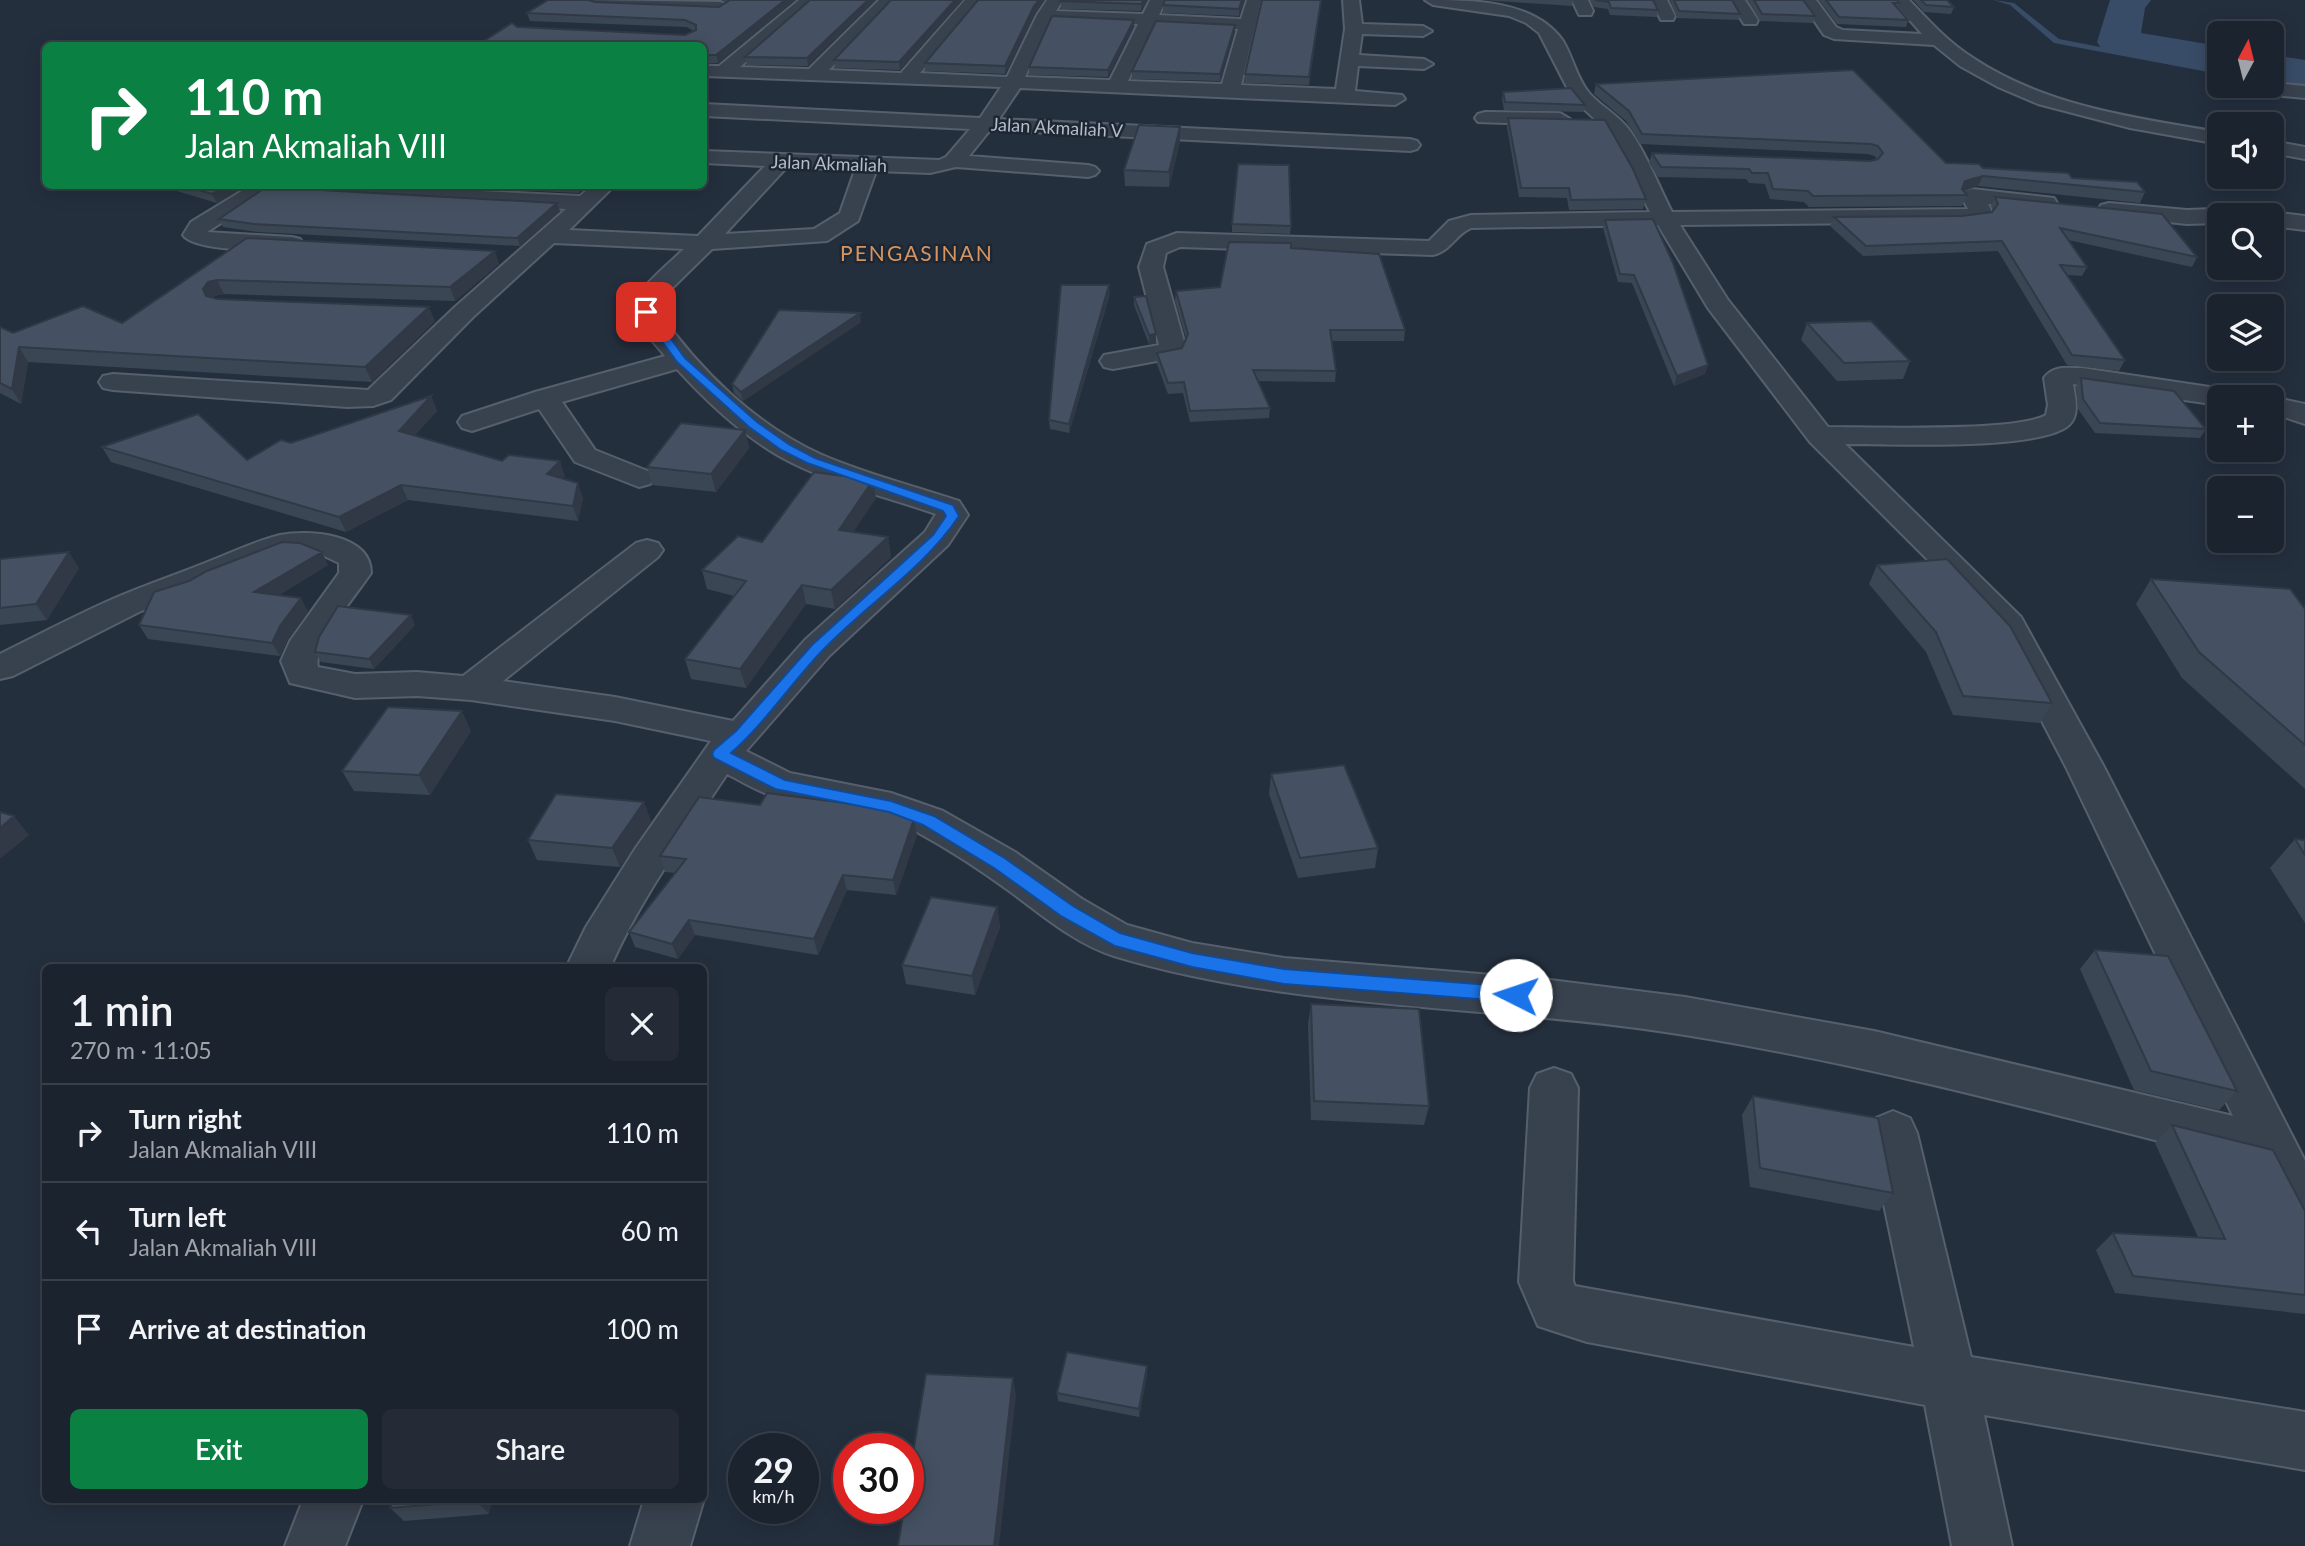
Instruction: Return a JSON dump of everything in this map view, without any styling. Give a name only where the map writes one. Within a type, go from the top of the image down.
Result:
[{"type":"street","points":[[723,72],[809,0]]},
{"type":"street","points":[[813,76],[888,0]]},
{"type":"street","points":[[905,80],[974,0]]},
{"type":"street","points":[[1115,88],[1158,0]]},
{"type":"street","points":[[1230,91],[1254,0]]},
{"type":"street","points":[[1345,96],[1354,29],[1351,0]]},
{"type":"street","points":[[1433,0],[1495,4],[1539,23],[1555,43],[1580,94],[1644,153],[1664,217],[1717,303],[1820,436],[2004,617],[2085,767],[2305,1213]]},
{"type":"street","points":[[1659,0],[1667,16]]},
{"type":"street","points":[[1738,0],[1750,20]]},
{"type":"street","points":[[1808,0],[1830,31],[1840,35],[1936,40]]},
{"type":"street","points":[[1900,0],[1936,40],[1972,67],[2034,97],[2110,118],[2207,136]]},
{"type":"street","points":[[597,2],[725,3]]},
{"type":"street","points":[[704,21],[725,3]]},
{"type":"street","points":[[953,161],[986,123],[1013,84],[1050,8],[1148,19],[1247,24]]},
{"type":"street","points":[[1354,29],[1423,31]]},
{"type":"street","points":[[1351,61],[1424,64]]},
{"type":"street","points":[[707,71],[1395,99]]},
{"type":"street","points":[[2284,90],[2305,92]]},
{"type":"street","name":"Jalan Akmaliah V","points":[[707,110],[1410,145]]},
{"type":"street","points":[[1485,118],[1612,121]]},
{"type":"street","points":[[2284,149],[2305,153]]},
{"type":"street","name":"Jalan Akmaliah","points":[[707,157],[930,167],[943,166],[953,161],[1088,171]]},
{"type":"street","points":[[590,964],[601,939],[649,860],[731,744],[817,648],[928,548],[948,525],[952,516],[948,508],[811,460],[786,448],[753,425],[681,360],[646,312],[646,302],[780,162]]},
{"type":"street","points":[[549,236],[704,243],[818,236],[850,216],[867,165]]},
{"type":"street","points":[[259,189],[199,227],[194,235],[204,239],[312,245]]},
{"type":"street","points":[[325,189],[586,203]]},
{"type":"street","points":[[113,382],[347,399],[373,398],[601,189]]},
{"type":"street","points":[[1113,360],[1170,351],[1172,345],[1151,267],[1155,249],[1177,240],[1433,248],[1440,246],[1451,230],[1465,222],[1664,217],[1977,215],[1981,212],[1971,198],[1978,196],[2187,217],[2207,216]]},
{"type":"street","points":[[2284,220],[2305,223]]},
{"type":"street","points":[[501,255],[528,256]]},
{"type":"street","points":[[424,311],[464,312]]},
{"type":"street","points":[[472,422],[545,398],[681,360]]},
{"type":"street","points":[[1820,436],[2004,433],[2046,427],[2059,419],[2063,405],[2058,379],[2061,376],[2082,376],[2207,395]]},
{"type":"street","points":[[545,398],[585,456],[639,478]]},
{"type":"street","points":[[2284,407],[2305,416]]},
{"type":"street","points":[[0,668],[127,605],[283,544],[301,541],[343,550],[355,560],[355,573],[307,642],[299,661],[303,675],[355,686],[427,684],[615,709],[731,744],[781,785],[891,807],[929,821],[1000,863],[1067,911],[1115,939],[1192,960],[1284,976],[1542,997],[1685,1016],[1874,1051],[2274,1148]]},
{"type":"street","points":[[471,688],[647,550]]},
{"type":"street","points":[[1554,1088],[1546,1282],[1557,1307],[1587,1316],[1949,1381],[2305,1441]]},
{"type":"street","points":[[1893,1133],[1949,1381],[1982,1546]]},
{"type":"street","points":[[315,1546],[332,1503]]},
{"type":"street","points":[[660,1546],[673,1503]]},
{"type":"building","points":[[548,0],[719,7],[730,0],[785,0],[716,55],[707,55],[707,42],[482,42],[512,23],[517,27],[685,35],[696,30],[696,25],[685,20],[527,13]]},
{"type":"building","points":[[810,0],[868,0],[807,58],[745,57]]},
{"type":"building","points":[[891,0],[955,0],[899,62],[834,60]]},
{"type":"building","points":[[978,0],[1039,0],[1005,66],[925,63]]},
{"type":"building","points":[[1061,0],[1144,0],[1141,4]]},
{"type":"building","points":[[1165,0],[1242,0],[1239,9],[1163,5]]},
{"type":"building","points":[[1262,0],[1321,0],[1309,77],[1245,74]]},
{"type":"building","points":[[1595,0],[1653,0],[1658,10],[1611,8],[1609,2]]},
{"type":"building","points":[[1674,0],[1732,0],[1740,14],[1679,11]]},
{"type":"building","points":[[1754,0],[1803,0],[1815,16],[1762,14]]},
{"type":"building","points":[[1826,0],[1897,0],[1899,3],[1893,3],[1908,20],[1839,17]]},
{"type":"building","points":[[1921,0],[1947,0],[1954,7],[1926,5]]},
{"type":"building","points":[[1052,16],[1134,20],[1108,70],[1029,67]]},
{"type":"building","points":[[1156,21],[1235,25],[1220,74],[1132,71]]},
{"type":"building","points":[[1853,70],[1946,163],[2068,173],[2072,178],[2137,182],[2145,192],[1983,176],[1965,181],[1962,189],[1967,195],[1813,196],[1808,191],[1773,189],[1768,173],[1752,173],[1749,169],[1661,167],[1652,153],[1871,161],[1878,159],[1883,153],[1878,146],[1871,144],[1642,134],[1629,111],[1596,84]]},
{"type":"building","points":[[1571,88],[1585,105],[1505,102],[1503,92]]},
{"type":"building","points":[[1508,118],[1605,120],[1633,169],[1646,199],[1571,200],[1569,188],[1521,188]]},
{"type":"building","points":[[1139,125],[1180,127],[1169,172],[1124,170]]},
{"type":"building","points":[[1238,164],[1289,165],[1291,226],[1232,224]]},
{"type":"building","points":[[194,189],[221,189],[212,194]]},
{"type":"building","points":[[263,189],[557,203],[517,238],[254,224],[219,219]]},
{"type":"building","points":[[1995,197],[2162,214],[2197,257],[2060,228],[2087,267],[2060,265],[2125,360],[2072,355],[2002,241],[1866,246],[1834,217],[1962,216],[1992,212],[1998,204]]},
{"type":"building","points":[[1653,219],[1673,263],[1708,365],[1677,376],[1634,275],[1620,274],[1605,220]]},
{"type":"building","points":[[247,238],[495,251],[450,287],[217,280],[208,282],[203,289],[206,296],[217,299],[429,307],[365,367],[19,347],[12,389],[0,383],[0,327],[13,333],[83,306],[122,323]]},
{"type":"building","points":[[1229,242],[1291,243],[1291,248],[1379,254],[1405,330],[1330,330],[1336,371],[1253,370],[1270,408],[1190,411],[1184,382],[1168,383],[1157,353],[1182,348],[1188,334],[1176,291],[1220,287]]},
{"type":"building","points":[[1061,285],[1109,285],[1069,424],[1049,420]]},
{"type":"building","points":[[1146,296],[1156,334],[1149,335],[1134,297]]},
{"type":"building","points":[[779,310],[860,313],[741,392],[732,384]]},
{"type":"building","points":[[1871,321],[1910,361],[1844,363],[1807,323]]},
{"type":"building","points":[[2081,378],[2174,391],[2206,429],[2100,423],[2083,399]]},
{"type":"building","points":[[431,396],[399,431],[502,461],[509,455],[560,461],[547,474],[578,483],[573,506],[401,485],[339,517],[102,447],[198,414],[247,460],[281,440],[291,443]]},
{"type":"building","points":[[681,423],[745,430],[711,474],[647,467]]},
{"type":"building","points":[[814,472],[873,480],[839,530],[888,537],[831,590],[802,585],[740,669],[685,659],[746,581],[702,570],[738,536],[762,542]]},
{"type":"building","points":[[282,542],[300,543],[322,552],[254,592],[301,598],[280,626],[272,643],[139,625],[154,592],[189,581],[207,571]]},
{"type":"building","points":[[69,552],[36,604],[0,608],[0,559]]},
{"type":"building","points":[[1947,559],[2010,626],[2052,703],[1963,696],[1936,632],[1877,565]]},
{"type":"building","points":[[2151,579],[2290,589],[2305,609],[2305,745],[2199,652]]},
{"type":"building","points":[[338,606],[411,615],[369,659],[315,652],[319,637]]},
{"type":"building","points":[[388,707],[462,711],[419,775],[342,771]]},
{"type":"building","points":[[1344,765],[1378,848],[1300,858],[1271,774]]},
{"type":"building","points":[[767,793],[884,808],[914,819],[893,880],[843,875],[814,939],[689,920],[672,944],[629,932],[686,859],[660,856],[699,797],[760,805]]},
{"type":"building","points":[[556,794],[644,802],[612,848],[528,840]]},
{"type":"building","points":[[0,812],[14,816],[0,828]]},
{"type":"building","points":[[2295,839],[2305,840],[2305,855]]},
{"type":"building","points":[[931,897],[997,907],[972,976],[902,965]]},
{"type":"building","points":[[2095,950],[2168,956],[2237,1091],[2151,1071]]},
{"type":"building","points":[[1311,1004],[1419,1009],[1429,1106],[1314,1101]]},
{"type":"building","points":[[1753,1096],[1878,1118],[1893,1193],[1760,1168]]},
{"type":"building","points":[[2172,1125],[2273,1150],[2305,1211],[2305,1295],[2133,1276],[2113,1233],[2225,1239]]},
{"type":"building","points":[[1067,1352],[1147,1366],[1139,1409],[1057,1393]]},
{"type":"building","points":[[926,1374],[1013,1378],[994,1546],[898,1546],[901,1524],[924,1524],[924,1433],[916,1433]]},
{"type":"building","points":[[392,1503],[451,1503],[390,1508]]},
{"type":"waterway","points":[[1996,0],[2012,4],[2057,41],[2207,70]]},
{"type":"waterway","points":[[2131,0],[2126,5],[2118,42],[2207,57]]},
{"type":"waterway","points":[[2284,70],[2305,73]]},
{"type":"waterway","points":[[2284,76],[2305,78]]},
{"type":"district","name":"PENGASINAN","points":[[917,252]]},
{"type":"route","points":[[646,312],[681,360],[753,425],[786,448],[811,460],[948,508],[952,516],[937,538],[864,608],[817,648],[741,735],[720,754],[781,785],[891,807],[929,821],[1000,863],[1067,911],[1115,939],[1192,960],[1284,976],[1516,995]]}]
